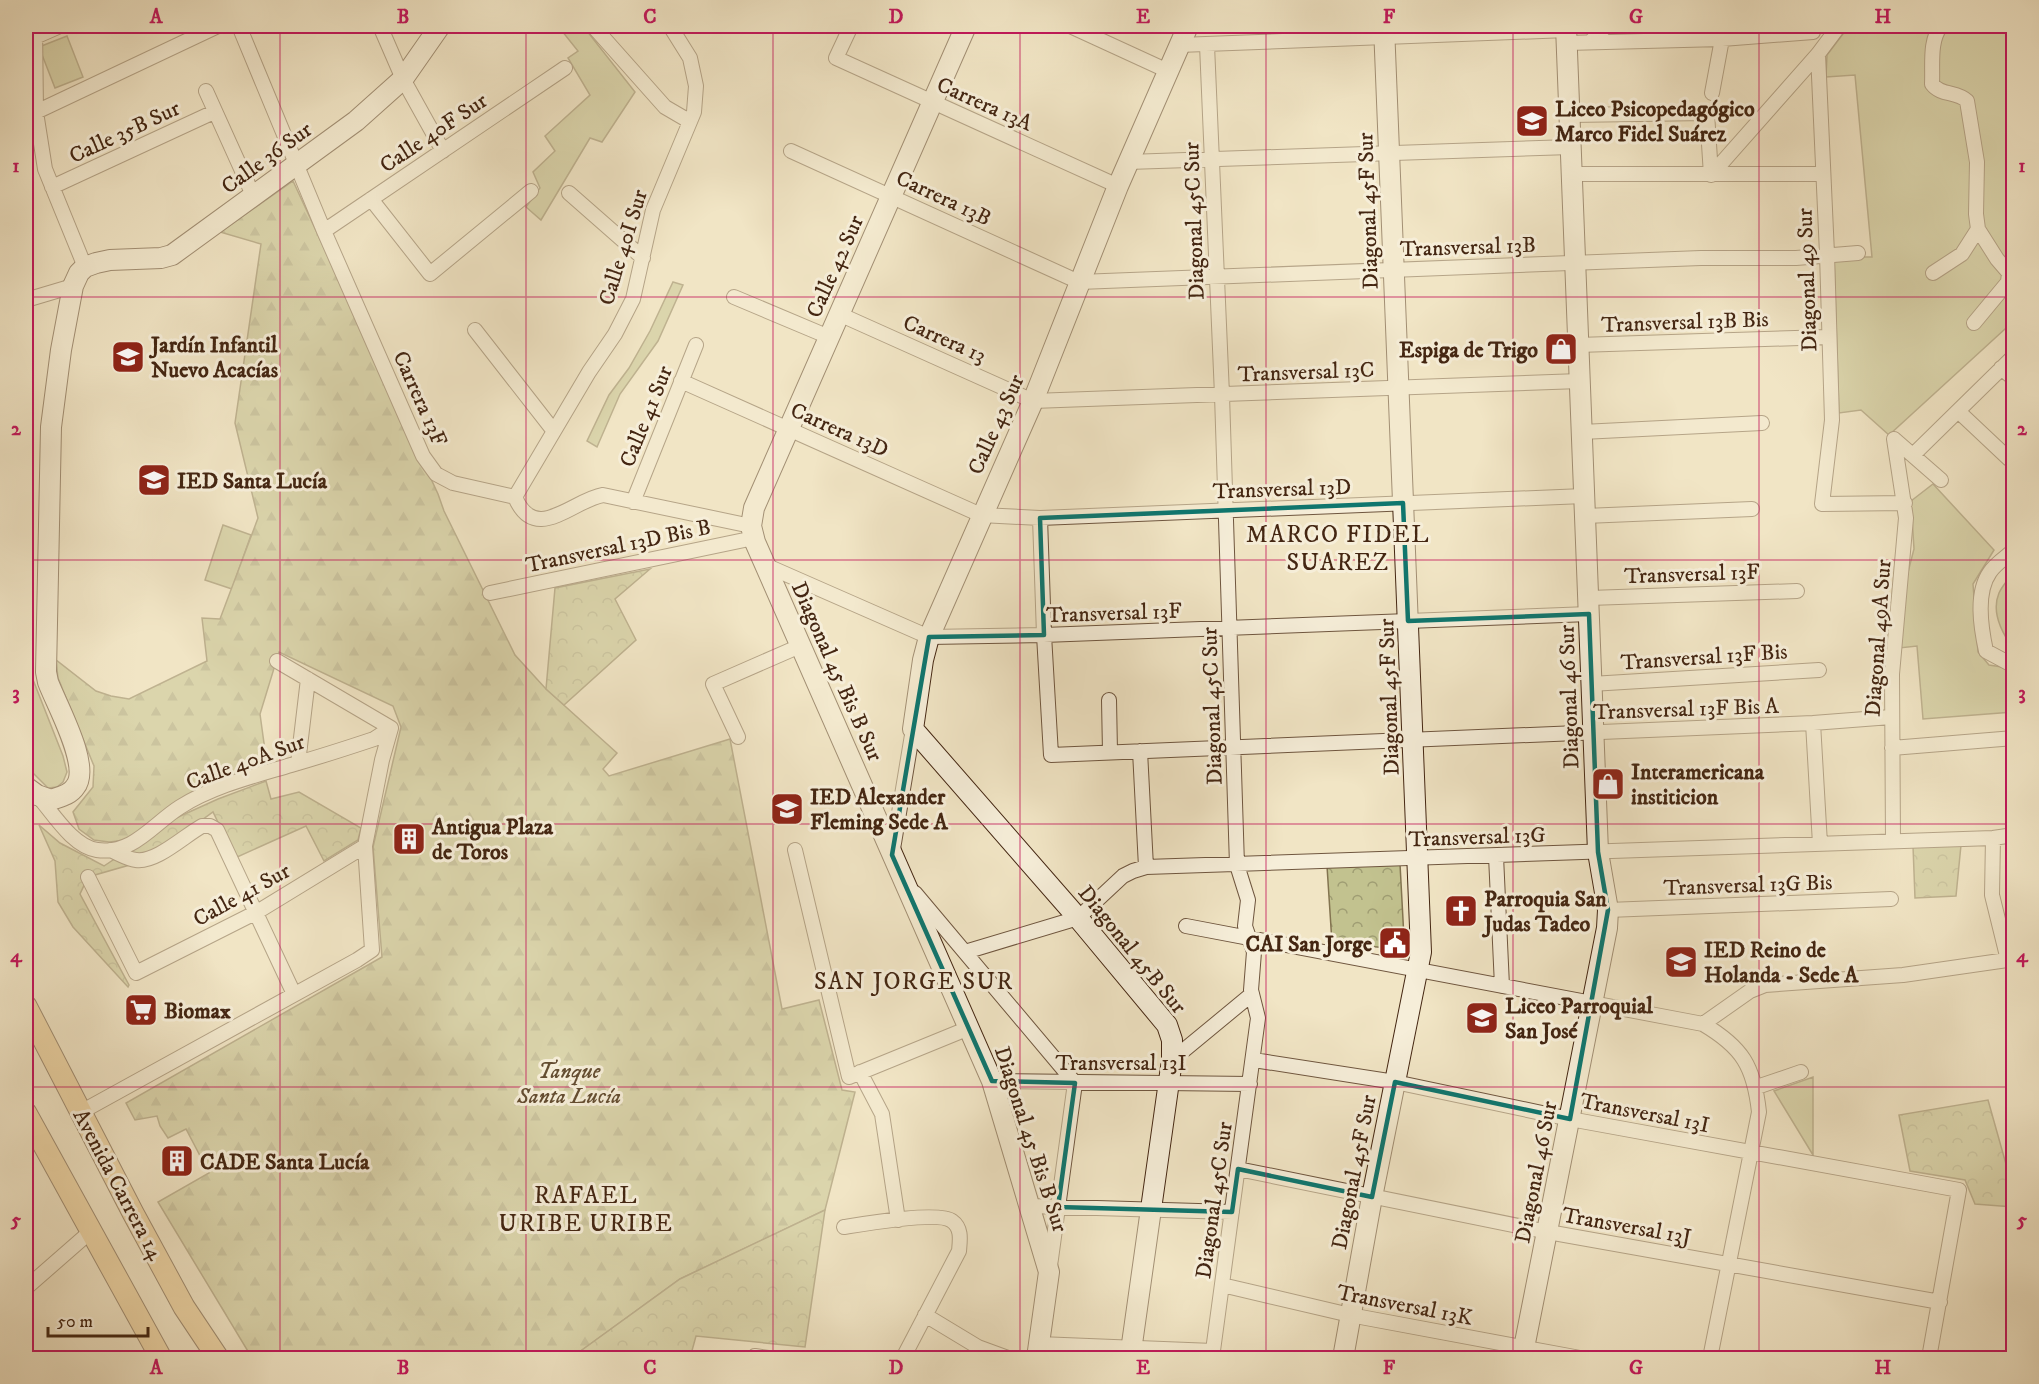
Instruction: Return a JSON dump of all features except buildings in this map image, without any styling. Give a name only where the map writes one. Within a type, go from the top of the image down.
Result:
[{"type":"main road","name":"Avenida Carrera 14","points":[[26,1006],[133,1213],[184,1306],[218,1359]]},
{"type":"main road","points":[[26,1113],[161,1359]]},
{"type":"street","points":[[31,791],[51,800],[68,793],[76,787],[80,780],[79,760],[46,672],[51,427],[61,350],[73,286],[76,277],[85,267],[45,169],[36,112],[31,29],[60,26]]},
{"type":"street","points":[[36,112],[218,26]]},
{"type":"street","name":"Carrera 13F","points":[[239,26],[324,231],[423,456],[435,474],[453,483],[515,497]]},
{"type":"street","points":[[380,26],[403,79],[443,151]]},
{"type":"street","name":"Calle 36 Sur","points":[[85,267],[110,260],[161,258],[172,255],[356,121],[403,79],[440,26]]},
{"type":"street","points":[[593,26],[665,108],[689,121]]},
{"type":"street","name":"Calle 40I Sur","points":[[515,497],[553,430],[615,334],[633,299],[653,210],[694,112],[696,86],[690,58],[670,26]]},
{"type":"street","name":"Carrera 13A","points":[[851,26],[836,58],[1118,186]]},
{"type":"street","name":"Calle 42 Sur","points":[[753,532],[754,508],[966,26]]},
{"type":"street","points":[[1070,26],[1168,71]]},
{"type":"street","name":"Calle 43 Sur","points":[[892,855],[923,660],[929,637],[1033,401],[1118,186],[1188,26]]},
{"type":"street","points":[[1590,42],[1607,26]]},
{"type":"street","points":[[1711,175],[1818,54],[1839,26]]},
{"type":"street","points":[[1941,26],[1935,35],[1933,44],[1932,84],[1941,92],[1961,95],[1967,101],[1977,162],[1978,229],[2009,273],[2008,282],[1974,323]]},
{"type":"street","points":[[1179,45],[1207,45],[1384,31],[1567,33],[1590,42],[1722,39],[1756,31],[1813,32]]},
{"type":"street","name":"Diagonal 45F Sur","points":[[1343,1359],[1372,1197],[1418,970],[1422,938],[1384,31]]},
{"type":"street","name":"Diagonal 46 Sur","points":[[1523,1353],[1593,1003],[1607,928],[1608,910],[1598,852],[1567,33]]},
{"type":"street","points":[[1712,93],[1722,39]]},
{"type":"street","name":"Diagonal 45C Sur","points":[[1207,45],[1222,395],[1237,865],[1248,900],[1245,926],[1255,957],[1252,994],[1257,1006],[1258,1018],[1212,1355]]},
{"type":"street","name":"Diagonal 49 Sur","points":[[1818,54],[1832,420],[1822,504],[1905,503]]},
{"type":"street","name":"Calle 40F Sur","points":[[324,231],[565,68]]},
{"type":"street","points":[[206,91],[253,195]]},
{"type":"street","name":"Calle 35B Sur","points":[[52,187],[214,112]]},
{"type":"street","points":[[1570,115],[1707,113],[1711,175]]},
{"type":"street","points":[[1128,162],[1571,147]]},
{"type":"street","name":"Carrera 13B","points":[[791,151],[1079,282]]},
{"type":"street","points":[[1572,174],[1822,174]]},
{"type":"street","points":[[370,199],[430,274],[531,191]]},
{"type":"street","points":[[568,193],[643,258]]},
{"type":"street","points":[[1933,273],[1962,255],[1978,229]]},
{"type":"street","name":"Transversal 13B","points":[[1079,282],[1701,258],[1796,258],[1858,253]]},
{"type":"street","points":[[26,300],[73,286]]},
{"type":"street","points":[[734,297],[829,337]]},
{"type":"street","name":"Carrera 13","points":[[839,314],[1033,401]]},
{"type":"street","points":[[475,330],[553,430]]},
{"type":"street","name":"Transversal 13B Bis","points":[[1578,345],[1829,337]]},
{"type":"street","name":"Calle 41 Sur","points":[[633,502],[696,345]]},
{"type":"street","points":[[1941,480],[1913,455],[2013,356]]},
{"type":"street","points":[[2001,368],[2013,379]]},
{"type":"street","name":"Carrera 13D","points":[[681,381],[981,515]]},
{"type":"street","name":"Transversal 13C","points":[[1033,401],[1580,381]]},
{"type":"street","points":[[1958,411],[2009,459]]},
{"type":"street","points":[[1582,432],[1762,423]]},
{"type":"street","name":"Diagonal 49A Sur","points":[[1893,842],[1892,674],[1906,536],[1905,503],[1894,439],[1913,455]]},
{"type":"street","points":[[515,497],[522,510],[543,520],[603,495],[753,532]]},
{"type":"street","name":"Transversal 13D","points":[[981,515],[1040,518],[1584,496]]},
{"type":"street","points":[[1585,516],[1752,509]]},
{"type":"street","points":[[1040,518],[1044,635]]},
{"type":"street","name":"Diagonal 45 Bis B Sur","points":[[753,532],[800,646],[992,1080],[1049,1272]]},
{"type":"street","name":"Transversal 13D Bis B","points":[[490,593],[753,532]]},
{"type":"street","points":[[2013,549],[1988,574],[1981,594],[1983,638],[1986,651],[2013,666]]},
{"type":"street","points":[[765,565],[929,637]]},
{"type":"street","name":"Transversal 13F","points":[[929,637],[1044,635],[1408,621],[1797,591]]},
{"type":"street","name":"Transversal 13F Bis A","points":[[1044,635],[1051,755],[1593,733],[1813,723],[1891,717]]},
{"type":"street","points":[[738,737],[713,684],[800,646]]},
{"type":"street","points":[[81,1112],[372,950],[364,846],[391,728],[277,661]]},
{"type":"street","name":"Transversal 13F Bis","points":[[1591,684],[1819,670]]},
{"type":"street","points":[[298,763],[308,679]]},
{"type":"street","points":[[1109,700],[1110,752]]},
{"type":"street","points":[[1813,723],[1820,844]]},
{"type":"street","name":"Calle 40A Sur","points":[[98,850],[122,848],[135,842],[180,807],[212,790],[375,739],[391,728]]},
{"type":"street","name":"Diagonal 45B Sur","points":[[913,729],[1078,918],[1167,1025],[1172,1040],[1172,1060],[1131,1353]]},
{"type":"street","points":[[1892,748],[2013,738]]},
{"type":"street","points":[[1140,751],[1146,867]]},
{"type":"street","points":[[31,791],[73,838],[84,846],[98,850],[110,850],[138,861],[156,856],[202,826],[210,826],[217,830],[294,994]]},
{"type":"street","name":"Transversal 13G","points":[[965,952],[1078,918],[1124,876],[1146,867],[1893,842],[1993,838],[2013,835]]},
{"type":"street","points":[[1702,1024],[1750,991],[1765,985],[1903,975],[2011,960],[1992,895],[1993,838]]},
{"type":"street","name":"Calle 41 Sur","points":[[88,877],[136,974],[257,912],[364,846]]},
{"type":"street","points":[[795,850],[854,1074],[882,1114],[897,1220]]},
{"type":"street","points":[[1496,856],[1502,986]]},
{"type":"street","points":[[904,880],[1075,1083],[1038,1352],[1212,1355]]},
{"type":"street","name":"Transversal 13G Bis","points":[[1608,910],[1891,899]]},
{"type":"street","points":[[1186,926],[1702,1024],[1733,1046],[1745,1060],[1756,1087],[1759,1112],[1710,1359]]},
{"type":"street","points":[[1172,1060],[1252,994]]},
{"type":"street","points":[[854,1074],[969,1028]]},
{"type":"street","name":"Transversal 13I","points":[[1254,1060],[1395,1082],[1570,1119],[1959,1190],[1940,1302]]},
{"type":"street","points":[[1756,1087],[1801,1072]]},
{"type":"street","name":"Transversal 13I","points":[[992,1080],[1250,1084]]},
{"type":"street","name":"Transversal 13J","points":[[1238,1169],[1548,1232],[1940,1302]]},
{"type":"street","points":[[1029,1206],[1232,1212]]},
{"type":"street","points":[[844,1227],[939,1217],[950,1219],[957,1226],[961,1238],[959,1251],[903,1359]]},
{"type":"street","points":[[26,1288],[90,1232]]},
{"type":"street","name":"Transversal 13K","points":[[1222,1285],[1350,1316],[1523,1353],[1580,1359]]},
{"type":"street","points":[[1929,1359],[1940,1302]]},
{"type":"street","points":[[925,1315],[978,1347],[1008,1359]]},
{"type":"highlighted area","points":[[1403,503],[1408,621],[1589,614],[1598,852],[1608,910],[1570,1119],[1395,1082],[1372,1197],[1238,1169],[1232,1212],[1058,1207],[1075,1083],[992,1081],[892,855],[929,637],[1044,635],[1040,518]]},
{"type":"green space","points":[[558,26],[583,26],[635,92],[602,142],[590,138],[541,220],[526,207],[540,188],[533,172],[555,151],[545,136],[590,95],[568,58],[578,51]]},
{"type":"green space","points":[[1849,26],[2013,26],[2013,337],[2005,329],[1889,435],[1861,410],[1839,413],[1834,257],[1872,257],[1855,75],[1826,77],[1827,55]]},
{"type":"green space","points":[[67,36],[83,77],[55,88],[39,47]]},
{"type":"green space","name":"Tanque Santa Lucía","points":[[293,181],[444,511],[515,655],[546,689],[617,753],[603,769],[609,776],[730,739],[782,1009],[819,1000],[842,1090],[855,1092],[825,1210],[680,1279],[571,1358],[252,1358],[158,1202],[209,1173],[186,1129],[168,1138],[157,1116],[135,1120],[126,1103],[382,957],[373,847],[401,727],[393,706],[279,652],[260,714],[267,765],[192,792],[127,840],[109,842],[94,840],[79,829],[73,812],[93,787],[94,766],[58,678],[56,660],[96,691],[129,699],[207,661],[202,618],[220,619],[258,518],[235,423],[261,244],[220,232]]},
{"type":"green space","points":[[673,282],[683,285],[658,341],[620,394],[597,447],[587,441],[609,395],[629,368],[650,331]]},
{"type":"green space","points":[[1933,484],[1994,550],[1973,584],[1978,652],[1989,665],[2002,667],[2013,673],[2013,712],[1923,719],[1917,646],[1899,648],[1905,584],[1914,549],[1911,501]]},
{"type":"green space","points":[[223,525],[251,535],[232,589],[205,580]]},
{"type":"green space","points":[[650,569],[615,599],[636,640],[564,705],[546,689],[555,588]]},
{"type":"green space","points":[[2013,572],[2013,648],[1999,622],[1996,608],[1999,593]]},
{"type":"green space","points":[[29,611],[30,672],[63,756],[67,772],[63,782],[57,787],[48,788],[26,766],[26,613]]},
{"type":"green space","points":[[266,781],[271,799],[299,792],[361,828],[358,840],[324,861],[306,826],[235,858],[213,812],[147,860],[88,877],[80,894],[129,985],[128,987],[73,927],[58,902],[55,861],[39,825],[60,843],[104,866],[176,818]]},
{"type":"green space","points":[[1961,845],[1956,896],[1915,898],[1913,846]]},
{"type":"green space","points":[[1400,864],[1404,938],[1388,939],[1388,948],[1332,943],[1327,866]]},
{"type":"green space","points":[[1813,1077],[1813,1155],[1774,1091]]},
{"type":"green space","points":[[1988,1100],[2013,1189],[2013,1207],[1975,1204],[1965,1180],[1910,1171],[1899,1115]]},
{"type":"green space","points":[[825,1210],[805,1347],[696,1336],[690,1358],[571,1358],[680,1279]]},
{"type":"place","name":"Liceo Psicopedagógico Marco Fidel Suárez","points":[[1532,121]]},
{"type":"place","name":"Espiga de Trigo","points":[[1561,349]]},
{"type":"place","name":"Jardín Infantil Nuevo Acacías","points":[[128,357]]},
{"type":"place","name":"IED Santa Lucía","points":[[154,480]]},
{"type":"place","name":"Interamericana institicion","points":[[1608,784]]},
{"type":"place","name":"IED Alexander Fleming Sede A","points":[[787,809]]},
{"type":"place","name":"Antigua Plaza de Toros","points":[[409,839]]},
{"type":"place","name":"Parroquia San Judas Tadeo","points":[[1461,911]]},
{"type":"place","name":"CAI San Jorge","points":[[1395,943]]},
{"type":"place","name":"IED Reino de Holanda - Sede A","points":[[1681,962]]},
{"type":"place","name":"Biomax","points":[[141,1010]]},
{"type":"place","name":"Liceo Parroquial San José","points":[[1482,1018]]},
{"type":"place","name":"CADE Santa Lucía","points":[[177,1161]]},
{"type":"district","name":"MARCO FIDEL SUAREZ","points":[[1338,548]]},
{"type":"district","name":"SAN JORGE SUR","points":[[914,981]]},
{"type":"district","name":"RAFAEL URIBE URIBE","points":[[586,1209]]}]
